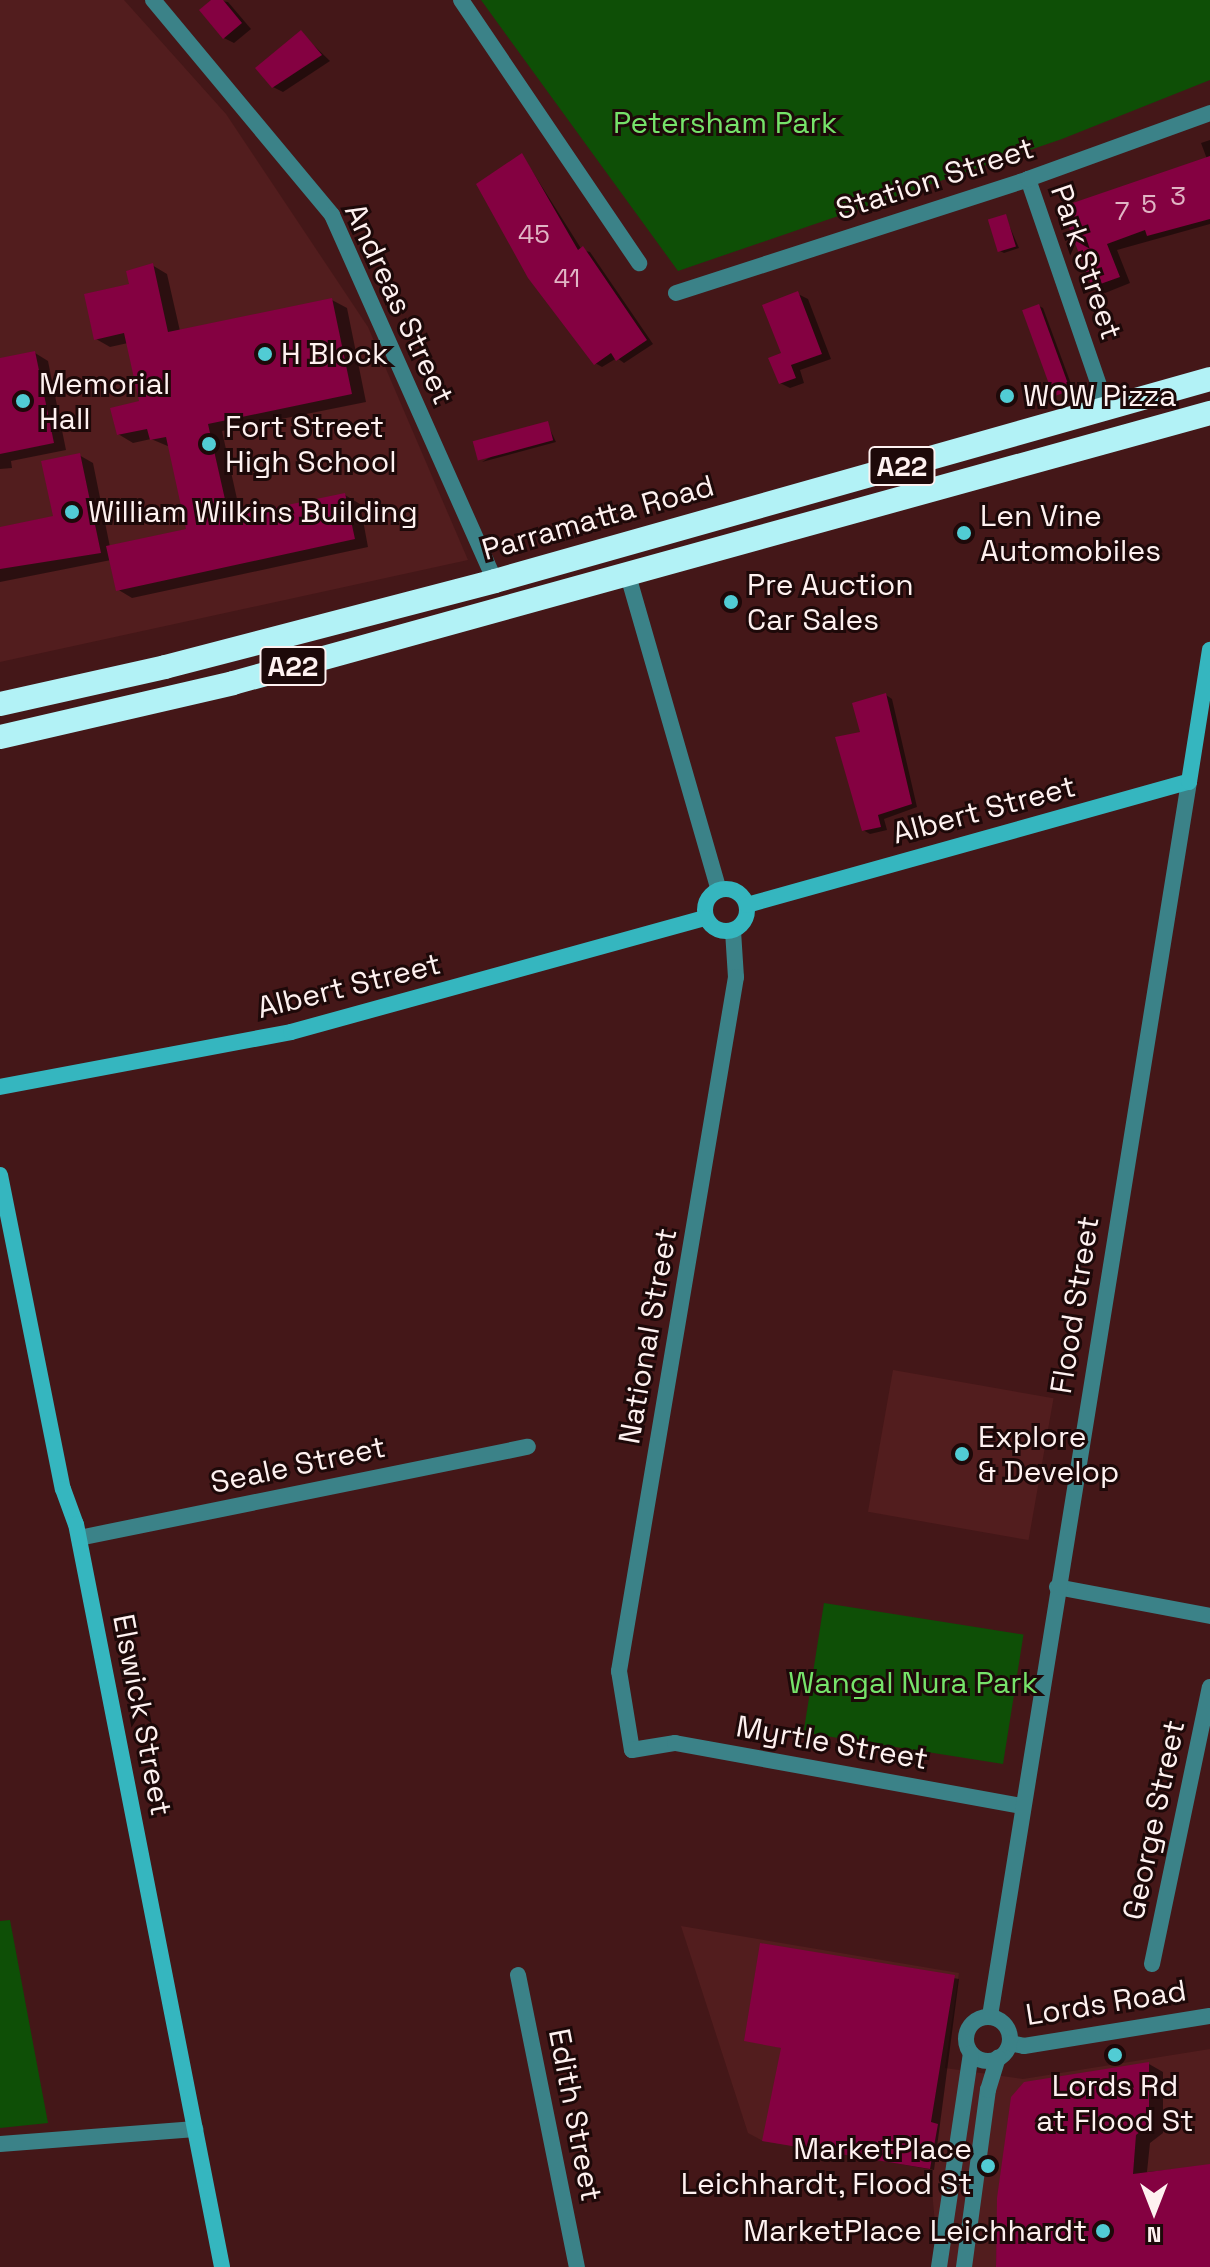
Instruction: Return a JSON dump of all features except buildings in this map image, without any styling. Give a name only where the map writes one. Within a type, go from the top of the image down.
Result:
[{"type":"highway","name":"Parramatta Road","points":[[0,704],[165,667],[495,581],[1210,379]]},
{"type":"highway","name":"Parramatta Road","points":[[0,737],[233,683],[1210,413]]},
{"type":"street","name":"Andreas Street","points":[[153,0],[332,215],[495,581]]},
{"type":"street","points":[[461,0],[639,263]]},
{"type":"street","name":"Station Street","points":[[676,293],[1028,179],[1210,113]]},
{"type":"street","name":"Park Street","points":[[1028,179],[1107,408]]},
{"type":"street","points":[[627,572],[719,890]]},
{"type":"street","name":"Flood Street","points":[[990,2016],[1210,650]]},
{"type":"street","name":"Albert Street","points":[[747,905],[1189,782]]},
{"type":"street","points":[[719,890],[733,890],[747,905],[745,921],[733,931],[717,930],[706,918],[705,905],[719,890]]},
{"type":"street","name":"Albert Street","points":[[0,1087],[291,1032],[706,918]]},
{"type":"street","name":"National Street","points":[[632,1750],[619,1671],[736,977],[733,931]]},
{"type":"street","name":"Elswick Street","points":[[0,1175],[63,1489],[79,1538],[222,2267]]},
{"type":"street","name":"Seale Street","points":[[79,1538],[528,1447]]},
{"type":"street","points":[[1057,1587],[1210,1616]]},
{"type":"street","name":"George Street","points":[[1152,1964],[1210,1687]]},
{"type":"street","name":"Myrtle Street","points":[[632,1750],[675,1743],[1022,1806]]},
{"type":"street","name":"Edith Street","points":[[518,1975],[577,2267]]},
{"type":"street","points":[[939,2267],[971,2053],[966,2041],[968,2028],[990,2016],[1006,2026],[1010,2043],[998,2058],[988,2090],[964,2267]]},
{"type":"street","name":"Lords Road","points":[[1010,2043],[1024,2046],[1210,2016]]},
{"type":"street","points":[[971,2053],[984,2060],[998,2058]]},
{"type":"street","points":[[0,2144],[195,2129]]},
{"type":"shaded area","name":"Fort Street High School","points":[[0,0],[124,0],[226,114],[368,327],[468,560],[0,662]]},
{"type":"shaded area","name":"Explore & Develop","points":[[893,1370],[1054,1398],[1029,1540],[868,1512]]},
{"type":"shaded area","points":[[681,1926],[959,1973],[945,2068],[1023,2079],[1210,2049],[1210,2267],[939,2267],[930,2169],[763,2141],[748,2133]]},
{"type":"green space","name":"Petersham Park","points":[[481,0],[1210,0],[1210,80],[1062,139],[678,271]]},
{"type":"green space","name":"Wangal Nura Park","points":[[824,1603],[1024,1635],[1003,1764],[804,1732]]},
{"type":"green space","points":[[10,1920],[48,2123],[0,2128],[0,1921]]},
{"type":"place","name":"H Block","points":[[265,354]]},
{"type":"place","name":"WOW Pizza","points":[[1007,396]]},
{"type":"place","name":"Memorial Hall","points":[[23,401]]},
{"type":"place","name":"Fort Street High School","points":[[209,444]]},
{"type":"place","name":"William Wilkins Building","points":[[72,512]]},
{"type":"place","name":"Len Vine Automobiles","points":[[964,533]]},
{"type":"place","name":"Pre Auction Car Sales","points":[[731,602]]},
{"type":"place","name":"Explore & Develop","points":[[962,1454]]},
{"type":"place","name":"Lords Rd at Flood St","points":[[1115,2055]]},
{"type":"place","name":"MarketPlace Leichhardt, Flood St","points":[[988,2166]]},
{"type":"place","name":"MarketPlace Leichhardt","points":[[1103,2231]]}]
